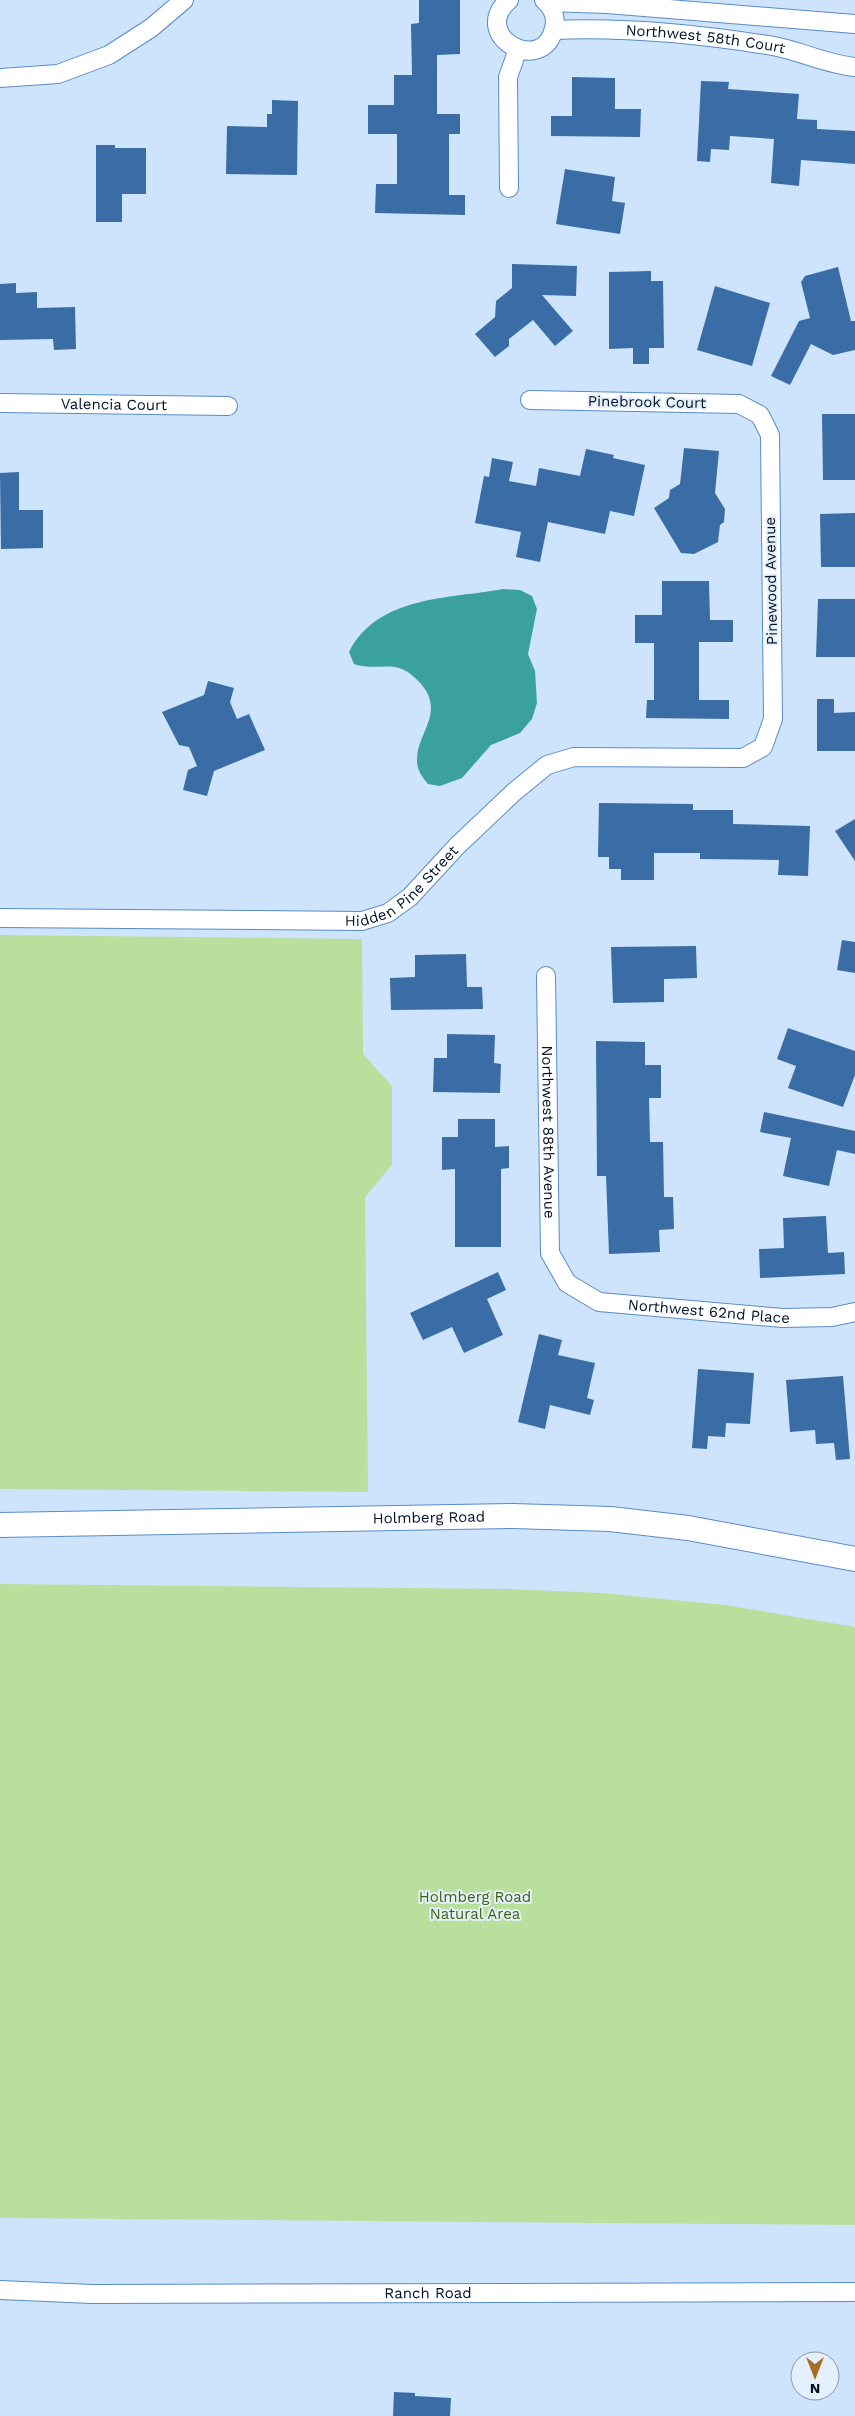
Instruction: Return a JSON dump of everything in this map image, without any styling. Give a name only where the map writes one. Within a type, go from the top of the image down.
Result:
[{"type":"street","points":[[0,78],[58,74],[109,55],[151,28],[184,0]]},
{"type":"street","points":[[509,0],[500,12],[499,30],[503,39],[518,49],[527,51],[544,45],[554,30],[554,15],[545,1]]},
{"type":"street","name":"Northwest 58th Court","points":[[545,1],[607,4],[855,24]]},
{"type":"street","points":[[703,38],[706,12]]},
{"type":"street","name":"Northwest 58th Court","points":[[554,30],[606,28],[768,45],[839,66],[855,67]]},
{"type":"street","points":[[510,188],[508,77],[518,49]]},
{"type":"street","name":"Pinebrook Court","points":[[530,400],[739,404],[760,415]]},
{"type":"street","name":"Valencia Court","points":[[0,403],[228,406]]},
{"type":"street","name":"Pinewood Avenue","points":[[760,415],[770,435],[773,719],[763,747]]},
{"type":"street","name":"Hidden Pine Street","points":[[0,918],[362,921],[388,913],[410,898],[458,846],[514,792],[547,765],[574,757],[744,758],[763,747]]},
{"type":"street","name":"Northwest 88th Avenue","points":[[546,976],[550,1253],[567,1283]]},
{"type":"street","name":"Northwest 62nd Place","points":[[567,1283],[599,1302],[783,1318],[832,1317],[855,1312]]},
{"type":"street","name":"Holmberg Road","points":[[0,1525],[513,1516],[610,1519],[688,1528],[855,1559]]},
{"type":"street","name":"Ranch Road","points":[[0,2290],[92,2294],[855,2292]]},
{"type":"green space","points":[[0,935],[362,939],[363,1054],[392,1086],[392,1165],[365,1197],[368,1492],[0,1489]]},
{"type":"green space","name":"Holmberg Road Natural Area","points":[[0,1584],[508,1589],[601,1593],[725,1605],[855,1627],[855,2225],[0,2218]]},
{"type":"shaded area","points":[[503,589],[520,590],[532,596],[537,609],[528,654],[535,671],[537,703],[532,719],[520,733],[491,745],[462,778],[440,786],[428,784],[420,773],[417,760],[418,750],[430,714],[431,704],[428,695],[419,681],[411,674],[394,667],[366,667],[354,664],[349,652],[362,633],[378,620],[396,610],[439,598]]},
{"type":"building","points":[[419,0],[460,0],[460,54],[437,55],[437,114],[460,114],[460,134],[449,134],[449,195],[465,195],[465,215],[375,213],[376,184],[397,184],[397,134],[368,134],[368,105],[394,105],[394,75],[412,75],[411,24],[419,23]]},
{"type":"building","points":[[572,77],[615,78],[615,109],[641,109],[640,137],[551,136],[551,116],[572,116]]},
{"type":"building","points":[[701,81],[729,82],[728,89],[799,94],[797,119],[817,120],[817,129],[855,131],[855,164],[801,160],[799,186],[771,183],[774,139],[730,136],[729,150],[711,149],[710,162],[697,161]]},
{"type":"building","points":[[272,100],[298,101],[297,175],[226,174],[227,126],[267,127],[267,114],[272,114]]},
{"type":"building","points":[[96,145],[115,145],[115,148],[146,148],[146,194],[122,194],[122,222],[96,222]]},
{"type":"building","points":[[565,169],[615,177],[612,201],[625,203],[620,234],[556,224]]},
{"type":"building","points":[[512,264],[577,266],[576,296],[542,295],[573,331],[555,346],[533,320],[509,339],[509,346],[495,357],[475,334],[495,317],[496,301],[512,288]]},
{"type":"building","points":[[838,267],[851,321],[855,321],[855,350],[833,355],[811,344],[790,385],[771,376],[799,321],[810,318],[801,282],[805,276]]},
{"type":"building","points":[[651,271],[651,281],[663,281],[664,348],[649,348],[649,364],[633,364],[633,348],[609,349],[609,272]]},
{"type":"building","points":[[16,283],[16,293],[37,292],[37,308],[75,307],[76,349],[54,350],[53,339],[0,340],[0,284]]},
{"type":"building","points":[[715,286],[770,303],[752,366],[697,350]]},
{"type":"building","points":[[822,414],[855,414],[855,480],[823,480]]},
{"type":"building","points":[[684,448],[719,451],[715,493],[725,509],[724,522],[720,525],[718,542],[694,554],[681,553],[654,508],[669,498],[670,490],[680,484]]},
{"type":"building","points":[[586,449],[614,455],[613,458],[645,465],[634,516],[610,511],[605,534],[548,522],[540,562],[516,557],[521,532],[475,523],[484,476],[489,477],[492,458],[513,462],[509,481],[536,486],[539,468],[580,476]]},
{"type":"building","points":[[19,472],[19,510],[43,510],[43,548],[1,549],[0,473]]},
{"type":"building","points":[[855,513],[855,567],[821,567],[820,514]]},
{"type":"building","points":[[662,581],[709,581],[710,620],[733,620],[733,642],[699,642],[699,700],[729,700],[729,719],[646,718],[647,700],[654,700],[654,643],[635,643],[635,615],[662,615]]},
{"type":"building","points":[[818,599],[855,599],[855,657],[816,657]]},
{"type":"building","points":[[208,681],[234,688],[230,702],[237,719],[249,714],[265,750],[214,771],[207,796],[183,790],[188,770],[197,766],[189,747],[179,745],[162,712],[204,695]]},
{"type":"building","points":[[817,699],[834,699],[834,713],[855,712],[855,751],[817,751]]},
{"type":"building","points":[[599,803],[693,804],[693,810],[733,810],[733,824],[810,826],[808,876],[778,875],[779,860],[700,859],[700,853],[654,853],[654,880],[621,880],[621,869],[609,869],[609,857],[598,857]]},
{"type":"building","points":[[855,819],[855,861],[835,831]]},
{"type":"building","points":[[842,940],[855,942],[855,973],[837,970]]},
{"type":"building","points":[[696,946],[697,978],[664,979],[664,1002],[613,1003],[611,947]]},
{"type":"building","points":[[466,954],[467,987],[482,987],[483,1009],[391,1010],[390,978],[415,977],[415,955]]},
{"type":"building","points":[[788,1028],[855,1051],[855,1075],[843,1107],[788,1088],[796,1066],[777,1059]]},
{"type":"building","points":[[447,1034],[495,1035],[494,1063],[501,1064],[500,1093],[433,1092],[434,1058],[447,1058]]},
{"type":"building","points":[[596,1041],[645,1042],[645,1065],[661,1065],[661,1098],[649,1098],[650,1142],[663,1142],[664,1197],[673,1197],[674,1229],[659,1230],[660,1252],[609,1254],[606,1176],[597,1176]]},
{"type":"building","points":[[764,1112],[855,1131],[855,1154],[837,1150],[829,1186],[783,1176],[791,1138],[760,1132]]},
{"type":"building","points":[[458,1119],[495,1119],[495,1147],[509,1146],[509,1168],[501,1169],[501,1247],[455,1247],[455,1169],[442,1170],[442,1137],[458,1137]]},
{"type":"building","points":[[826,1216],[828,1253],[844,1252],[845,1274],[760,1278],[759,1249],[784,1248],[783,1218]]},
{"type":"building","points":[[498,1272],[506,1290],[487,1299],[503,1335],[464,1353],[452,1327],[423,1340],[410,1313]]},
{"type":"building","points":[[539,1334],[562,1340],[558,1355],[595,1363],[587,1398],[594,1400],[590,1415],[550,1405],[545,1429],[518,1422]]},
{"type":"building","points":[[698,1369],[754,1373],[750,1424],[726,1423],[725,1437],[708,1436],[707,1449],[692,1448]]},
{"type":"building","points":[[843,1376],[850,1459],[836,1460],[834,1443],[816,1444],[815,1430],[790,1432],[786,1380]]},
{"type":"building","points":[[394,2392],[415,2393],[415,2396],[451,2398],[450,2416],[393,2416]]}]
